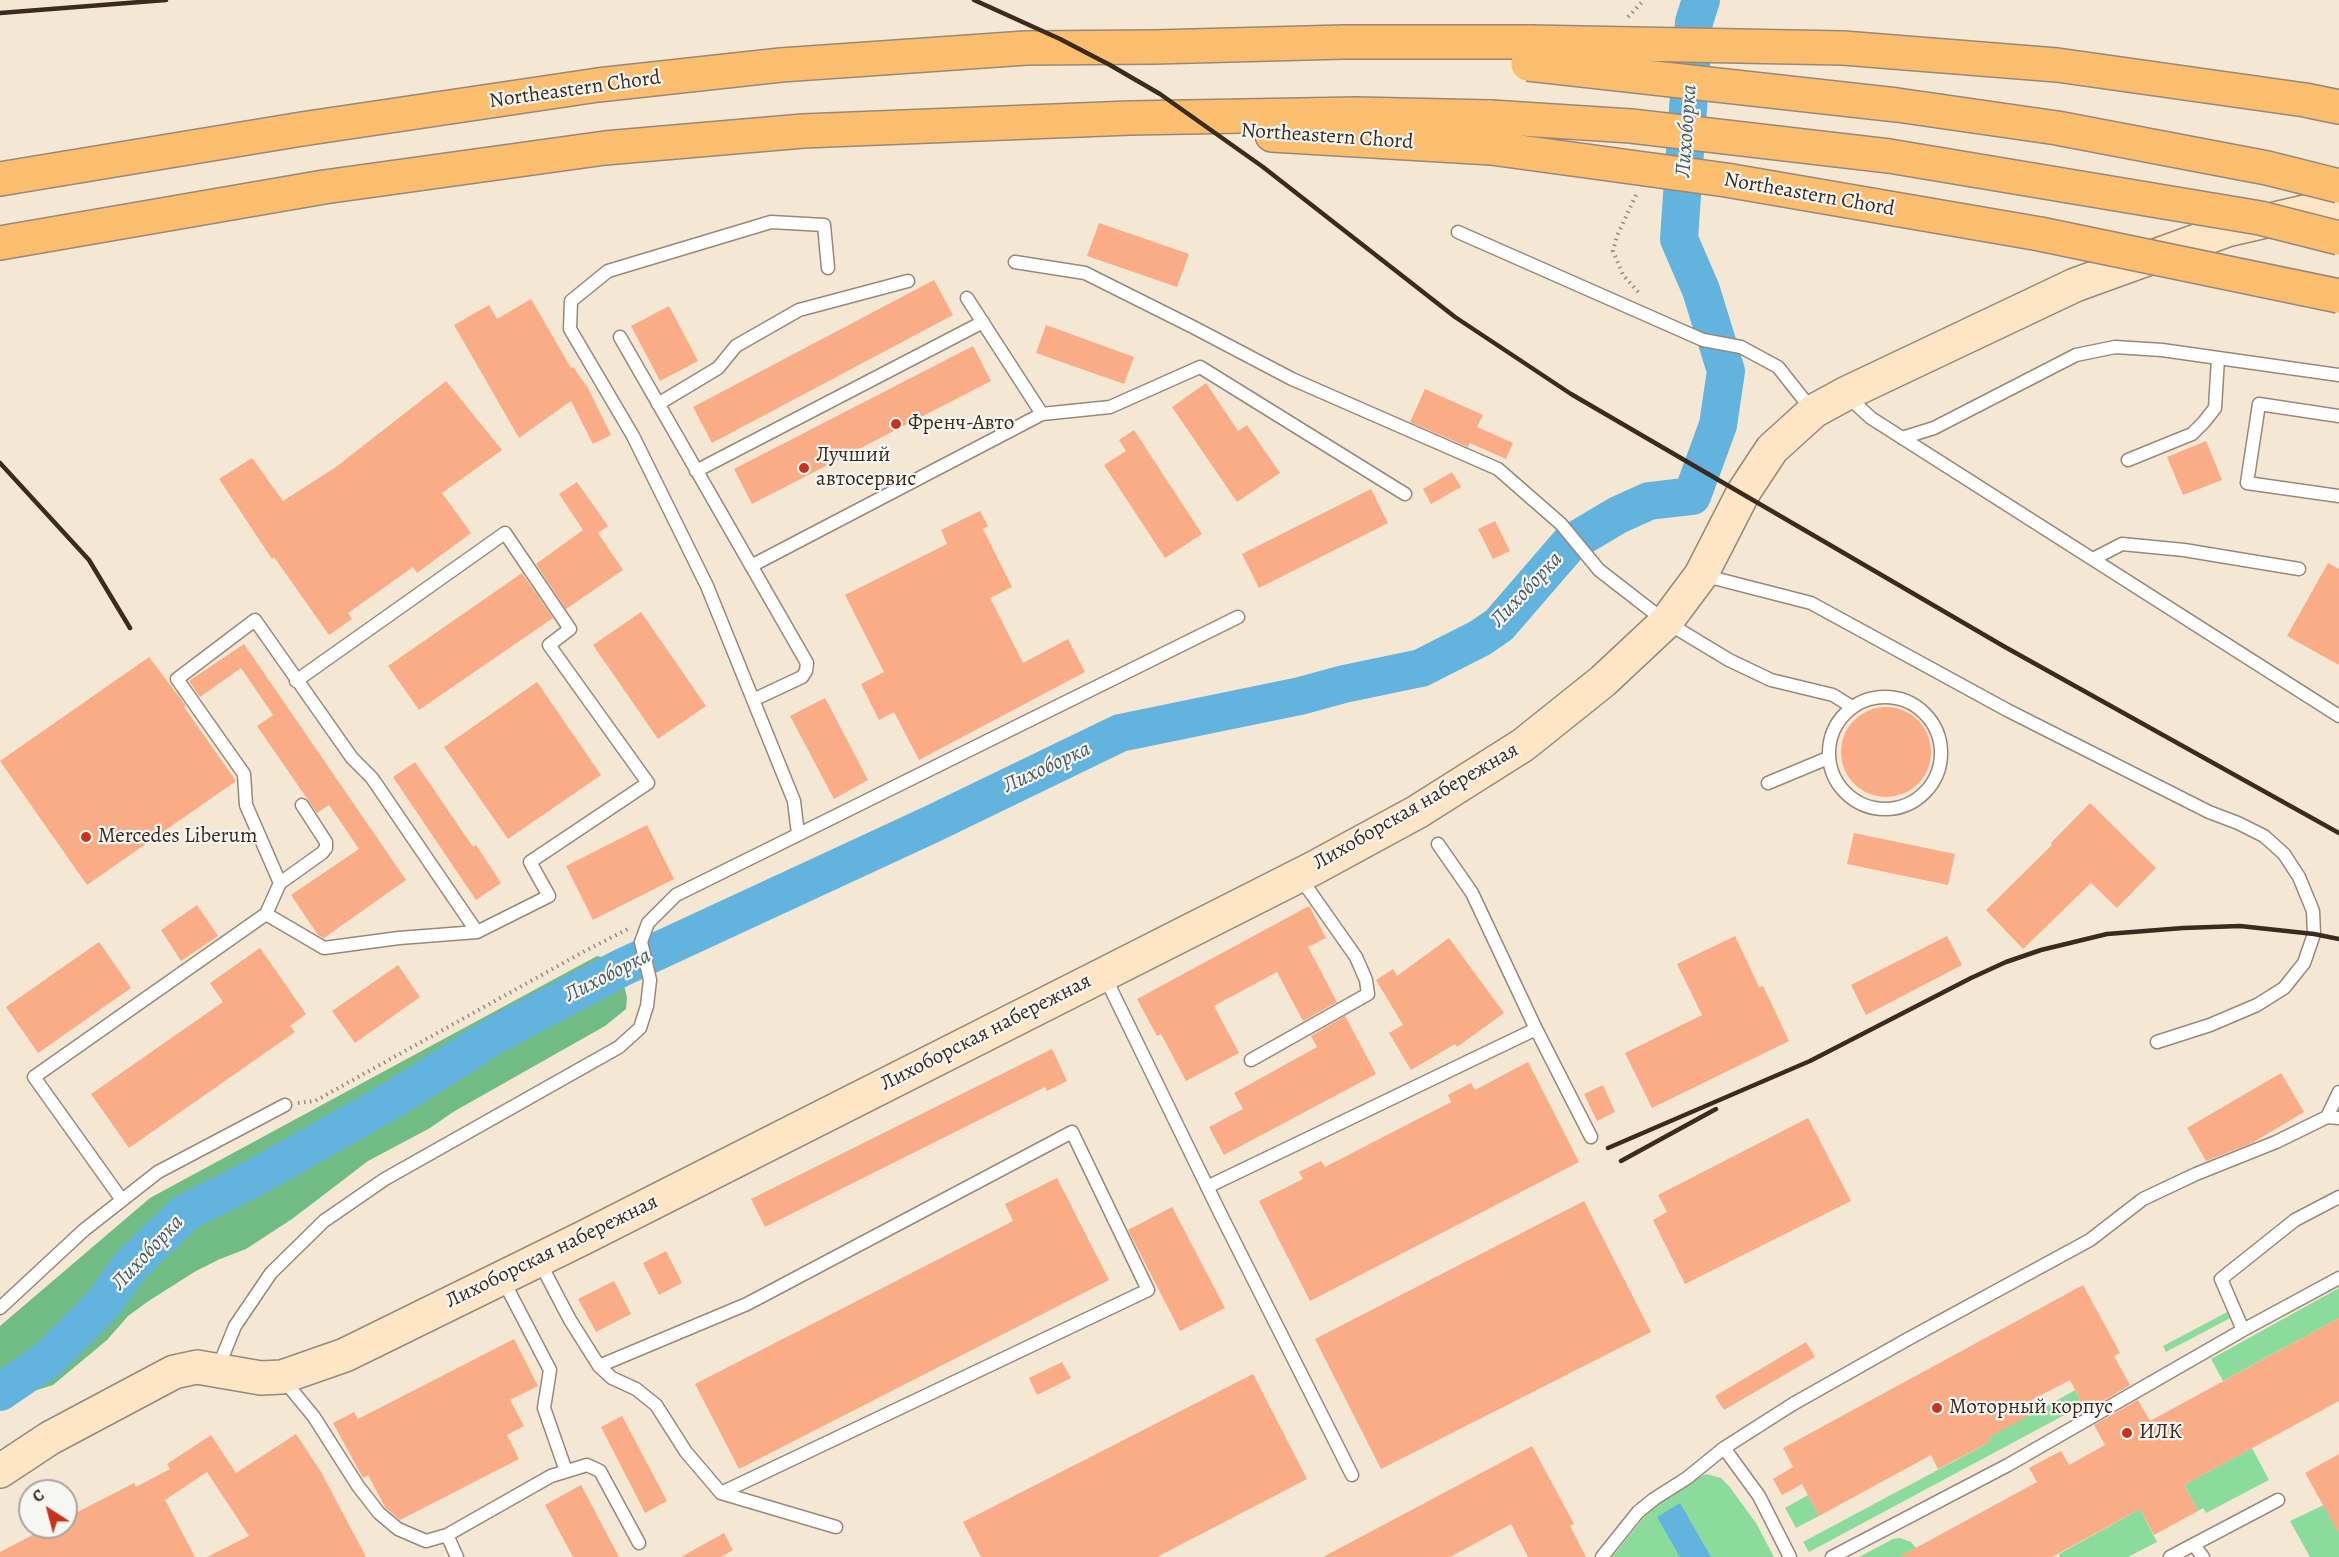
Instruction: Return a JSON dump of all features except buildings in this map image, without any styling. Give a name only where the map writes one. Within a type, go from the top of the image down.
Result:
[{"type":"main road","name":"Northeastern Chord","points":[[0,179],[302,129],[609,84],[781,65],[1026,48],[1155,47],[1529,53],[1843,48],[2046,64],[2305,100],[2339,107]]},
{"type":"main road","name":"Northeastern Chord","points":[[1529,53],[2057,128],[2267,168],[2339,186]]},
{"type":"main road","name":"Northeastern Chord","points":[[0,243],[324,187],[605,148],[803,132],[1130,118],[1268,135],[1491,132],[1631,126],[1889,156],[2260,218],[2339,238]]},
{"type":"main road","name":"Northeastern Chord","points":[[1491,132],[1726,180],[2028,232],[2339,296]]},
{"type":"street","name":"Лихоборская набережная","points":[[0,1471],[50,1438],[174,1372],[197,1368],[261,1378],[282,1377],[345,1355],[538,1260],[1299,875],[1417,812],[1523,745],[1603,681],[1666,622],[1701,575],[1743,493],[1772,449],[1814,411],[1845,394],[2075,285],[2228,230],[2339,204]]},
{"type":"lane","points":[[798,834],[794,801],[707,586],[639,446],[570,329],[571,301],[608,271],[771,222],[824,225],[828,268]]},
{"type":"lane","points":[[1458,232],[1703,340],[1741,347],[1778,367],[1814,411]]},
{"type":"lane","points":[[1015,262],[1085,273],[1292,380],[1498,469],[1561,525],[1599,570],[1666,622],[1729,660],[1771,680],[1833,695],[1852,707]]},
{"type":"lane","points":[[658,404],[718,368],[736,346],[799,310],[908,281]]},
{"type":"lane","points":[[967,298],[1042,414]]},
{"type":"lane","points":[[696,471],[983,322]]},
{"type":"lane","points":[[620,337],[807,663],[802,677],[753,700]]},
{"type":"lane","points":[[1902,438],[1934,428],[2076,355],[2115,347],[2162,350],[2339,375]]},
{"type":"lane","points":[[2128,460],[2192,434],[2204,422],[2215,408],[2218,358]]},
{"type":"lane","points":[[752,566],[1042,414],[1110,407],[1200,367],[1405,494]]},
{"type":"lane","points":[[1845,394],[1871,418],[2339,716]]},
{"type":"lane","points":[[2339,416],[2259,404],[2247,483],[2339,496]]},
{"type":"lane","points":[[266,914],[324,948],[399,938],[477,932],[549,896],[530,862],[648,783],[549,645],[570,629],[505,533],[296,681]]},
{"type":"lane","points":[[2093,559],[2122,544],[2184,550],[2299,569]]},
{"type":"lane","points":[[1701,575],[1811,603],[2007,710],[2209,812],[2238,822],[2264,836],[2284,854],[2299,876],[2313,911],[2314,934],[2304,963],[2284,988],[2257,1005],[2157,1042]]},
{"type":"lane","points":[[218,1370],[236,1326],[271,1273],[324,1221],[385,1179],[620,1047],[640,1028],[647,1005],[650,980],[641,942],[648,923],[676,895],[1238,617]]},
{"type":"lane","points":[[280,883],[246,805],[244,774],[177,679],[255,621],[352,758],[372,778],[477,932]]},
{"type":"lane","points":[[1892,697],[1912,703],[1929,716],[1939,735],[1942,756],[1937,777],[1924,794],[1907,806],[1886,810],[1865,806],[1847,795],[1834,778],[1828,758],[1830,738],[1838,721],[1852,707],[1871,698],[1892,697]]},
{"type":"lane","points":[[1768,783],[1828,758]]},
{"type":"lane","points":[[122,1200],[34,1077],[266,914],[280,883],[326,848],[326,842],[302,805]]},
{"type":"lane","points":[[1438,844],[1472,893],[1536,1029],[1591,1137]]},
{"type":"lane","points":[[1251,1060],[1368,994],[1366,980],[1356,957],[1299,875]]},
{"type":"lane","points":[[1103,974],[1352,1475]]},
{"type":"lane","points":[[1207,1187],[1536,1029]]},
{"type":"lane","points":[[1602,1557],[1638,1512],[1654,1498],[1687,1478],[1724,1449],[1792,1404],[2090,1240],[2143,1199],[2196,1174],[2333,1118],[2339,1092]]},
{"type":"lane","points":[[0,1308],[84,1230],[158,1172],[285,1105]]},
{"type":"lane","points":[[599,1366],[747,1304],[1072,1132],[1148,1290],[721,1493]]},
{"type":"lane","points":[[2243,1330],[2221,1279],[2295,1220],[2339,1197]]},
{"type":"lane","points":[[538,1260],[570,1320],[599,1366],[612,1378],[636,1389],[656,1405],[686,1452],[721,1493],[836,1527]]},
{"type":"lane","points":[[502,1278],[550,1370],[544,1408],[566,1471]]},
{"type":"lane","points":[[1832,1557],[2008,1465],[2243,1330],[2339,1278]]},
{"type":"lane","points":[[282,1377],[314,1417],[358,1486],[379,1513],[398,1529],[426,1541],[447,1535],[551,1476],[587,1465],[600,1471],[639,1543]]},
{"type":"lane","points":[[1724,1449],[1759,1496],[1790,1557]]},
{"type":"lane","points":[[2170,1557],[2278,1500]]},
{"type":"lane","points":[[447,1535],[457,1557]]},
{"type":"lane","points":[[2194,1545],[2203,1557]]},
{"type":"path","points":[[285,1105],[315,1101],[603,941],[622,931],[648,923]]},
{"type":"green space","points":[[597,956],[610,959],[620,971],[627,997],[626,1009],[605,1026],[453,1112],[430,1128],[368,1161],[292,1219],[246,1249],[196,1271],[150,1300],[128,1316],[107,1340],[53,1385],[37,1390],[25,1385],[88,1329],[76,1318],[0,1376],[0,1326],[150,1198]]},
{"type":"green space","points":[[2339,1288],[2339,1318],[2223,1381],[2211,1359]]},
{"type":"green space","points":[[2231,1310],[2234,1316],[2166,1352],[2163,1346]]},
{"type":"green space","points":[[2075,1390],[2083,1405],[1809,1552],[1803,1542],[1990,1442],[1982,1427],[2032,1400],[2038,1411]]},
{"type":"green space","points":[[2252,1448],[2269,1480],[2206,1513],[2203,1508],[2198,1511],[2184,1485]]},
{"type":"green space","points":[[1706,1474],[1721,1478],[1729,1486],[1756,1523],[1774,1557],[1612,1557],[1655,1504],[1690,1481]]},
{"type":"green space","points":[[1808,1495],[1819,1516],[1796,1528],[1785,1508]]},
{"type":"green space","points":[[2324,1505],[2339,1533],[2339,1557],[2310,1557],[2290,1521]]},
{"type":"green space","points":[[2140,1509],[2157,1542],[2128,1557],[2060,1557],[2059,1554]]},
{"type":"green space","points":[[1900,1538],[1911,1542],[1916,1548],[1899,1557],[1859,1557],[1893,1539]]},
{"type":"water","points":[[76,1318],[89,1329],[25,1385],[0,1403],[0,1376]]},
{"type":"water","points":[[1680,1503],[1711,1557],[1680,1557],[1657,1517]]},
{"type":"waterway","name":"Лихоборка","points":[[0,1392],[47,1360],[103,1304],[130,1266],[186,1212],[256,1177],[392,1100],[497,1034],[621,968],[932,824],[1120,733],[1300,696],[1421,668],[1480,638],[1499,625],[1569,544],[1618,515],[1649,501],[1692,496],[1718,425],[1726,371],[1701,290],[1679,239],[1694,22],[1701,0]]},
{"type":"railway","points":[[0,13],[166,0]]},
{"type":"railway","points":[[974,0],[1060,39],[1160,94],[1263,167],[1455,317],[1571,394],[2005,647],[2339,833]]},
{"type":"railway","points":[[0,463],[89,560],[130,628]]},
{"type":"railway","points":[[1608,1148],[1810,1061],[1971,978],[2006,962],[2041,950],[2107,934],[2183,928],[2240,926],[2339,939]]},
{"type":"railway","points":[[1621,1161],[1716,1109]]},
{"type":"place","name":"Френч-Авто","points":[[896,424]]},
{"type":"place","name":"Лучший автосервис","points":[[804,468]]},
{"type":"place","name":"Mercedes Liberum","points":[[86,837]]},
{"type":"place","name":"Моторный корпус","points":[[1937,1408]]},
{"type":"place","name":"ИЛК","points":[[2127,1433]]}]
